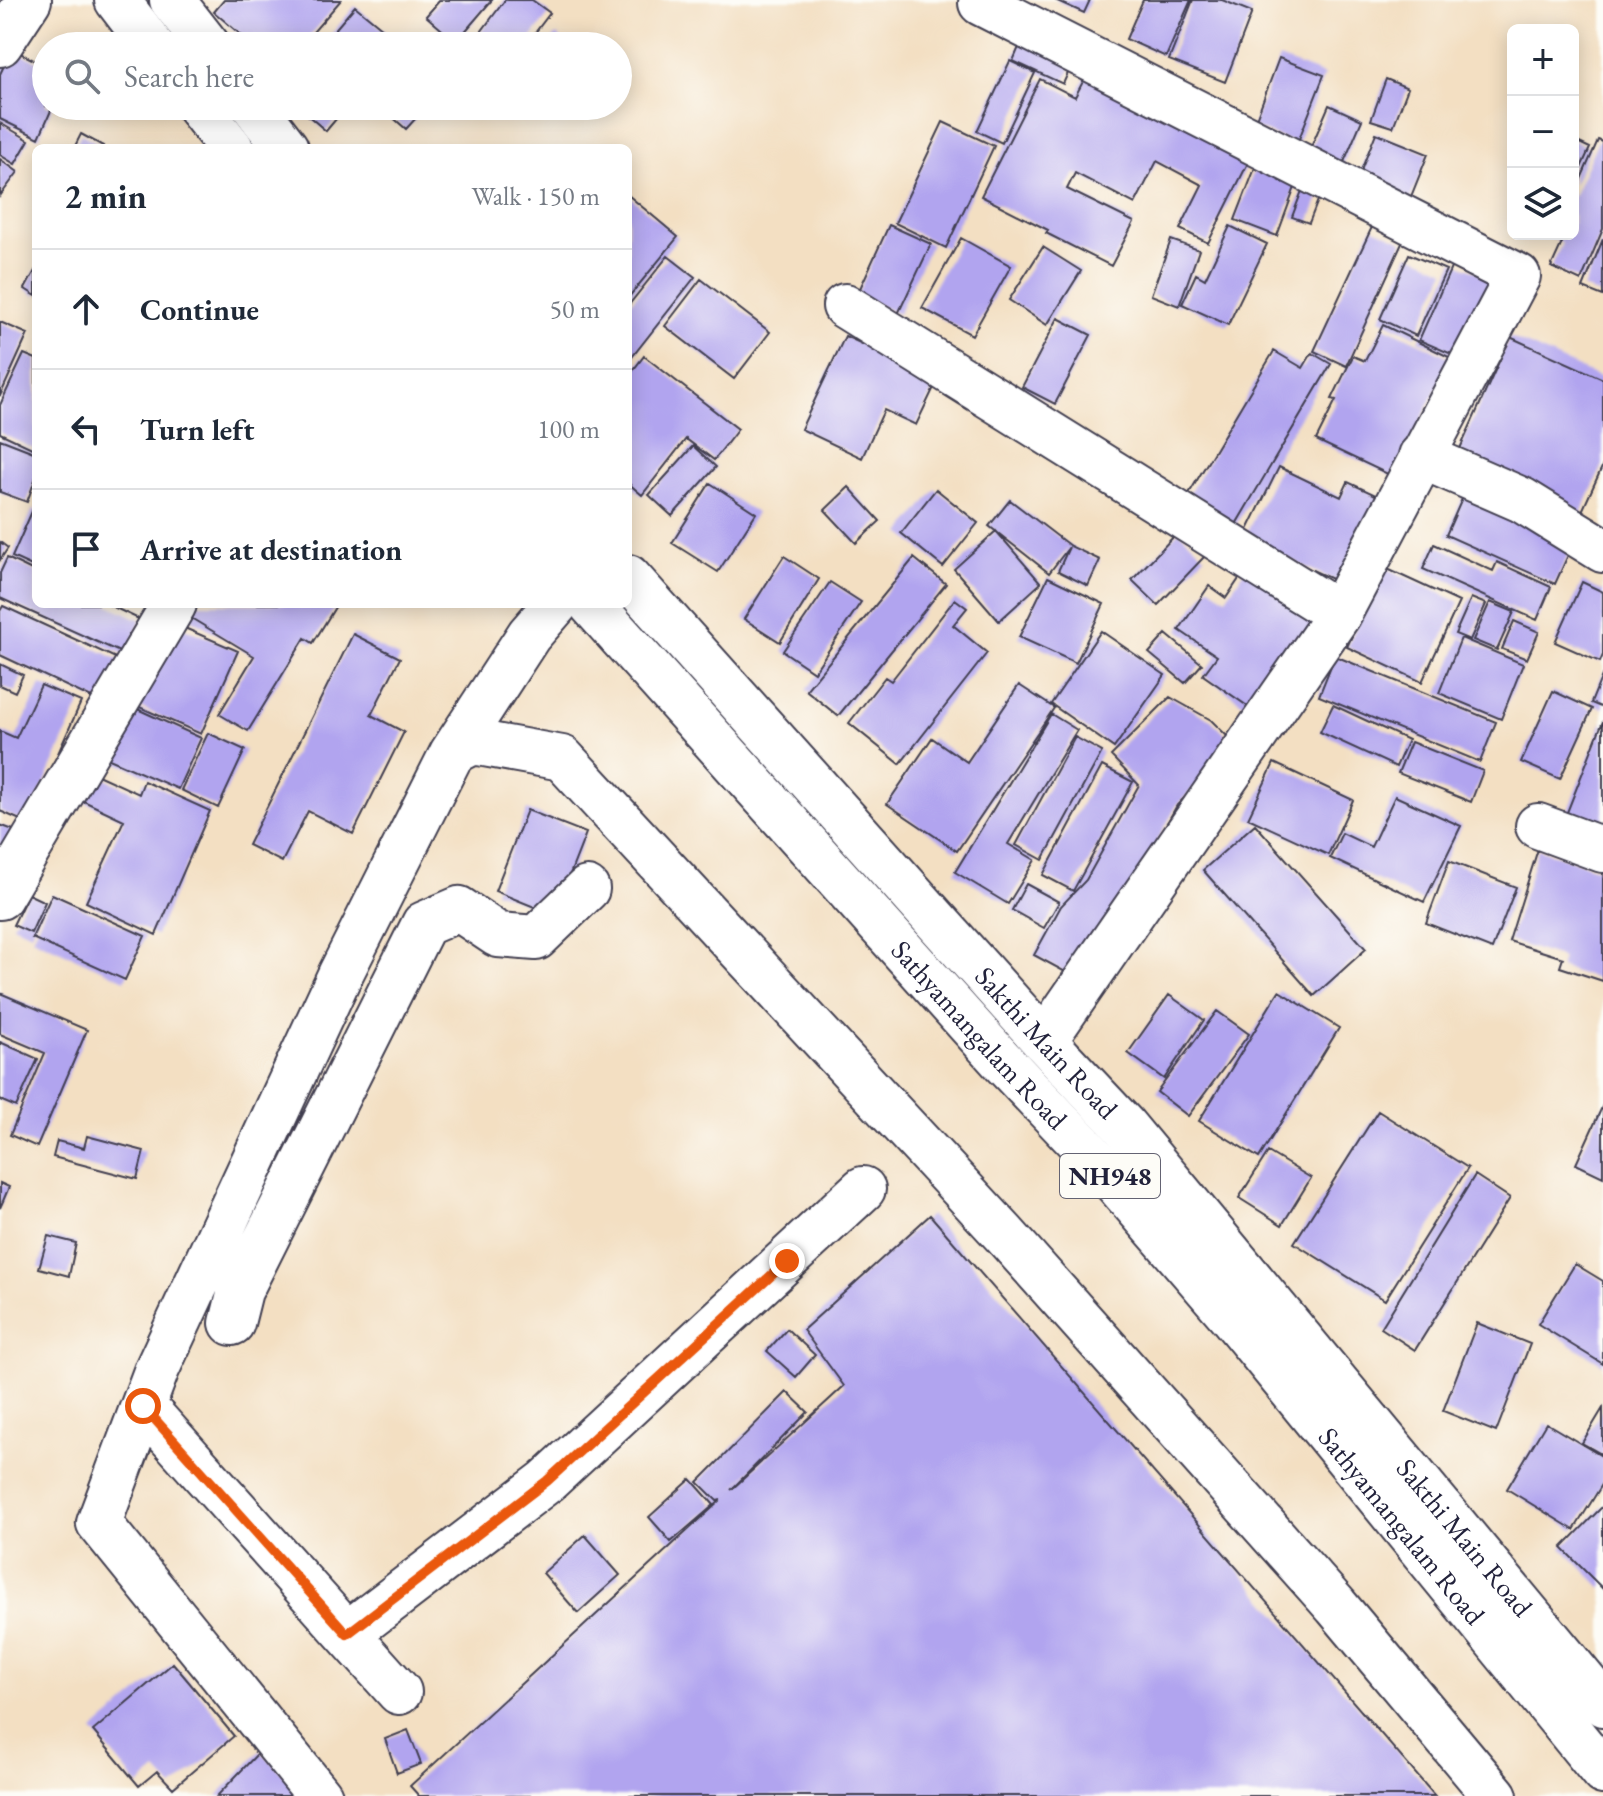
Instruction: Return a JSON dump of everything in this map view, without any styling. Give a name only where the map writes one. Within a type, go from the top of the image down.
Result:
[{"type":"main road","points":[[0,44],[29,0]]},
{"type":"main road","points":[[117,0],[141,32]]},
{"type":"main road","points":[[172,0],[197,32]]},
{"type":"main road","points":[[981,3],[1518,276],[1339,614],[1044,1041]]},
{"type":"main road","points":[[209,120],[228,144]]},
{"type":"main road","points":[[265,120],[283,144]]},
{"type":"main road","points":[[845,306],[1339,614]]},
{"type":"main road","points":[[1421,456],[1522,500],[1603,550]]},
{"type":"main road","name":"Sakthi Main Road","points":[[632,581],[1124,1126],[1603,1704]]},
{"type":"main road","points":[[0,897],[172,608]]},
{"type":"main road","points":[[320,1796],[99,1523],[157,1369],[340,975],[462,747],[529,635],[553,608]]},
{"type":"main road","name":"Sathyamangalam Road","points":[[595,608],[1149,1221],[1231,1316],[1603,1772]]},
{"type":"main road","points":[[462,747],[562,758],[1004,1234],[1336,1606],[1495,1796]]},
{"type":"main road","points":[[1538,826],[1603,850]]},
{"type":"main road","points":[[232,1323],[240,1291],[424,924],[459,909],[498,935],[536,938],[587,889]]},
{"type":"main road","points":[[347,1634],[547,1481],[863,1189]]},
{"type":"main road","points":[[143,1406],[399,1692]]},
{"type":"building","points":[[224,0],[341,0],[313,32],[238,32],[214,12]]},
{"type":"building","points":[[440,0],[492,0],[465,32],[444,32],[426,16]]},
{"type":"building","points":[[505,0],[532,0],[550,13],[536,32],[481,32]]},
{"type":"building","points":[[1055,0],[1090,0],[1084,13]]},
{"type":"building","points":[[1143,0],[1191,0],[1166,57],[1126,39]]},
{"type":"building","points":[[1193,0],[1222,0],[1252,12],[1225,82],[1169,60]]},
{"type":"building","points":[[355,6],[387,32],[333,32]]},
{"type":"building","points":[[1022,40],[1073,62],[1063,84],[1013,61]]},
{"type":"building","points":[[12,49],[32,59],[32,120],[47,120],[39,138],[0,119],[0,74]]},
{"type":"building","points":[[1279,58],[1324,75],[1297,144],[1253,127]]},
{"type":"building","points":[[1010,61],[1035,73],[1002,143],[977,131]]},
{"type":"building","points":[[1088,72],[1252,155],[1208,243],[1180,229],[1202,185],[1157,161],[1135,204],[1075,173],[1067,189],[1134,222],[1111,266],[981,196],[1040,79],[1075,97]]},
{"type":"building","points":[[1386,79],[1408,88],[1393,127],[1371,120]]},
{"type":"building","points":[[1329,105],[1362,120],[1338,176],[1305,161]]},
{"type":"building","points":[[313,120],[335,120],[326,131]]},
{"type":"building","points":[[396,120],[414,120],[406,129]]},
{"type":"building","points":[[943,122],[994,146],[946,248],[895,223]]},
{"type":"building","points":[[0,123],[29,140],[15,164],[0,155]]},
{"type":"building","points":[[1376,133],[1428,154],[1406,209],[1354,188]]},
{"type":"building","points":[[81,134],[99,144],[76,144]]},
{"type":"building","points":[[1598,140],[1603,142],[1603,229],[1581,281],[1551,267],[1562,243],[1555,240],[1579,240],[1579,183]]},
{"type":"building","points":[[1579,143],[1590,148],[1579,172]]},
{"type":"building","points":[[0,159],[18,172],[0,196]]},
{"type":"building","points":[[1257,163],[1298,179],[1277,236],[1235,220]]},
{"type":"building","points":[[1303,188],[1320,195],[1309,223],[1292,217]]},
{"type":"building","points":[[632,198],[678,237],[632,293]]},
{"type":"building","points":[[889,225],[931,244],[898,314],[857,295]]},
{"type":"building","points":[[1230,226],[1267,244],[1228,325],[1182,304],[1196,274],[1205,279]]},
{"type":"building","points":[[1372,227],[1403,241],[1346,366],[1314,351]]},
{"type":"building","points":[[961,238],[1011,266],[972,335],[922,308]]},
{"type":"building","points":[[1603,239],[1603,296],[1583,288]]},
{"type":"building","points":[[1171,240],[1199,250],[1179,306],[1151,295]]},
{"type":"building","points":[[1043,247],[1081,271],[1047,325],[1009,300]]},
{"type":"building","points":[[1409,254],[1446,270],[1416,336],[1380,319]]},
{"type":"building","points":[[668,256],[695,277],[632,357],[632,301]]},
{"type":"building","points":[[1454,261],[1497,281],[1463,359],[1419,340]]},
{"type":"building","points":[[32,276],[32,293],[25,289]]},
{"type":"building","points":[[701,279],[770,332],[734,379],[665,326]]},
{"type":"building","points":[[1058,318],[1091,335],[1055,404],[1022,387]]},
{"type":"building","points":[[0,322],[28,334],[0,396]]},
{"type":"building","points":[[1383,325],[1451,358],[1394,477],[1316,440],[1353,356],[1365,361]]},
{"type":"building","points":[[845,336],[938,379],[916,425],[884,410],[862,458],[801,429]]},
{"type":"building","points":[[1510,337],[1603,379],[1603,465],[1579,518],[1454,462]]},
{"type":"building","points":[[1274,351],[1303,368],[1312,353],[1331,364],[1232,531],[1184,502]]},
{"type":"building","points":[[24,354],[32,357],[32,448],[0,433],[0,405]]},
{"type":"building","points":[[644,356],[738,429],[714,460],[686,439],[642,495],[632,486],[632,372]]},
{"type":"building","points":[[0,439],[32,451],[32,488],[27,502],[0,492]]},
{"type":"building","points":[[693,446],[716,467],[672,516],[649,495]]},
{"type":"building","points":[[1279,467],[1341,497],[1348,482],[1380,497],[1340,583],[1244,538]]},
{"type":"building","points":[[710,483],[756,513],[718,572],[672,543]]},
{"type":"building","points":[[849,487],[880,521],[856,543],[825,510]]},
{"type":"building","points":[[936,489],[978,523],[943,567],[901,533]]},
{"type":"building","points":[[1465,492],[1574,542],[1555,584],[1446,535]]},
{"type":"building","points":[[1010,500],[1070,546],[1100,560],[1088,586],[1058,571],[1069,547],[1049,573],[989,526]]},
{"type":"building","points":[[32,511],[32,566],[12,557]]},
{"type":"building","points":[[996,531],[1041,583],[999,621],[954,569]]},
{"type":"building","points":[[1179,531],[1205,556],[1158,605],[1132,580]]},
{"type":"building","points":[[0,542],[8,548],[0,560]]},
{"type":"building","points":[[1434,544],[1493,571],[1497,562],[1551,587],[1537,620],[1423,569]]},
{"type":"building","points":[[784,556],[819,579],[780,642],[744,619]]},
{"type":"building","points":[[7,558],[32,570],[32,608],[116,608],[141,620],[126,655],[0,598],[0,573]]},
{"type":"building","points":[[914,558],[946,584],[838,716],[806,690]]},
{"type":"building","points":[[1247,567],[1321,618],[1256,712],[1203,675],[1217,656],[1179,630],[1209,586],[1226,598]]},
{"type":"building","points":[[1383,567],[1459,602],[1422,682],[1347,647]]},
{"type":"building","points":[[1048,577],[1104,604],[1076,663],[1019,637]]},
{"type":"building","points":[[830,582],[861,602],[814,672],[783,651]]},
{"type":"building","points":[[1582,582],[1603,592],[1603,655],[1600,662],[1555,642]]},
{"type":"building","points":[[1471,598],[1486,604],[1470,640],[1455,634]]},
{"type":"building","points":[[955,599],[967,608],[953,625],[987,653],[900,764],[849,723],[885,677],[891,681]]},
{"type":"building","points":[[1490,602],[1514,612],[1497,650],[1473,640]]},
{"type":"building","points":[[3,606],[120,660],[100,702],[0,655],[0,611]]},
{"type":"building","points":[[190,608],[335,608],[313,643],[305,638],[248,731],[219,714],[254,656],[186,615]]},
{"type":"building","points":[[1514,621],[1539,632],[1527,659],[1502,649]]},
{"type":"building","points":[[173,623],[238,651],[201,734],[137,706]]},
{"type":"building","points":[[1101,631],[1165,675],[1114,748],[1051,704]]},
{"type":"building","points":[[353,634],[400,658],[371,715],[404,732],[353,834],[308,811],[282,862],[248,845]]},
{"type":"building","points":[[1166,634],[1202,664],[1185,683],[1149,653]]},
{"type":"building","points":[[1461,638],[1523,664],[1501,719],[1439,693]]},
{"type":"building","points":[[1335,656],[1496,722],[1480,762],[1319,696]]},
{"type":"building","points":[[0,664],[23,675],[15,692],[0,685]]},
{"type":"building","points":[[1603,673],[1603,708],[1591,703]]},
{"type":"building","points":[[41,685],[81,702],[27,823],[0,811],[0,731],[16,738]]},
{"type":"building","points":[[1019,685],[1054,708],[957,851],[887,804],[932,738],[967,762]]},
{"type":"building","points":[[1553,691],[1592,709],[1560,779],[1521,762]]},
{"type":"building","points":[[1170,697],[1211,720],[1233,742],[1226,756],[1177,805],[1080,980],[1034,955],[1061,906],[1086,880],[1139,785],[1111,756]]},
{"type":"building","points":[[124,703],[201,738],[178,789],[100,755]]},
{"type":"building","points":[[1333,705],[1408,740],[1396,767],[1320,732]]},
{"type":"building","points":[[1051,714],[1077,730],[1008,844],[1035,860],[1008,904],[955,872]]},
{"type":"building","points":[[1603,721],[1603,829],[1566,815]]},
{"type":"building","points":[[208,733],[245,750],[218,808],[181,790]]},
{"type":"building","points":[[1075,737],[1102,752],[1043,860],[1016,845]]},
{"type":"building","points":[[1411,742],[1483,771],[1471,802],[1398,773]]},
{"type":"building","points":[[1274,763],[1353,800],[1328,855],[1248,818]]},
{"type":"building","points":[[1102,766],[1133,782],[1073,891],[1043,875]]},
{"type":"building","points":[[89,771],[139,794],[144,781],[210,811],[156,935],[86,902],[124,820],[77,798]]},
{"type":"building","points":[[1395,796],[1461,826],[1424,902],[1330,858],[1342,833],[1371,847]]},
{"type":"building","points":[[527,810],[586,833],[554,915],[495,891]]},
{"type":"building","points":[[1255,824],[1366,949],[1314,996],[1203,870]]},
{"type":"building","points":[[0,825],[16,831],[0,870]]},
{"type":"building","points":[[1538,849],[1603,870],[1603,981],[1560,967],[1563,958],[1509,941]]},
{"type":"building","points":[[1449,861],[1516,887],[1492,949],[1426,923]]},
{"type":"building","points":[[1026,884],[1059,902],[1044,928],[1012,910]]},
{"type":"building","points":[[28,894],[45,902],[31,933],[13,925]]},
{"type":"building","points":[[52,894],[145,936],[125,980],[32,938]]},
{"type":"building","points":[[1279,991],[1339,1028],[1259,1158],[1199,1121]]},
{"type":"building","points":[[0,993],[87,1030],[37,1147],[10,1135],[45,1053],[0,1034]]},
{"type":"building","points":[[1169,995],[1204,1020],[1164,1079],[1128,1053]]},
{"type":"building","points":[[1217,1011],[1249,1034],[1188,1116],[1157,1092]]},
{"type":"building","points":[[0,1042],[38,1059],[16,1107],[0,1100]]},
{"type":"building","points":[[1603,1105],[1603,1177],[1576,1164]]},
{"type":"building","points":[[1378,1111],[1468,1168],[1385,1300],[1294,1243]]},
{"type":"building","points":[[87,1136],[144,1151],[137,1179],[53,1157],[57,1141],[84,1148]]},
{"type":"building","points":[[1268,1152],[1311,1178],[1282,1225],[1239,1198]]},
{"type":"building","points":[[1475,1175],[1510,1198],[1415,1350],[1381,1328]]},
{"type":"building","points":[[0,1183],[9,1187],[0,1208]]},
{"type":"building","points":[[930,1215],[1435,1796],[419,1796],[410,1786],[721,1500],[717,1501],[698,1482],[787,1392],[808,1412],[731,1490],[844,1386],[803,1330]]},
{"type":"building","points":[[48,1236],[76,1243],[69,1276],[39,1268]]},
{"type":"building","points":[[1575,1264],[1603,1281],[1603,1364],[1538,1324]]},
{"type":"building","points":[[1477,1323],[1530,1344],[1496,1432],[1443,1411]]},
{"type":"building","points":[[787,1329],[815,1355],[796,1377],[767,1351]]},
{"type":"building","points":[[1603,1408],[1603,1455],[1582,1443]]},
{"type":"building","points":[[1546,1423],[1603,1457],[1603,1483],[1574,1530],[1507,1489]]},
{"type":"building","points":[[691,1479],[714,1505],[671,1542],[649,1517]]},
{"type":"building","points":[[1603,1506],[1603,1589],[1562,1548]]},
{"type":"building","points":[[585,1535],[620,1575],[578,1613],[543,1573]]},
{"type":"building","points":[[173,1663],[234,1736],[173,1788],[157,1771],[139,1786],[93,1731]]},
{"type":"building","points":[[408,1730],[421,1764],[397,1773],[385,1739]]},
{"type":"building","points":[[260,1751],[305,1796],[217,1796]]},
{"type":"route","points":[[143,1406],[347,1634],[547,1481],[787,1261]]}]
